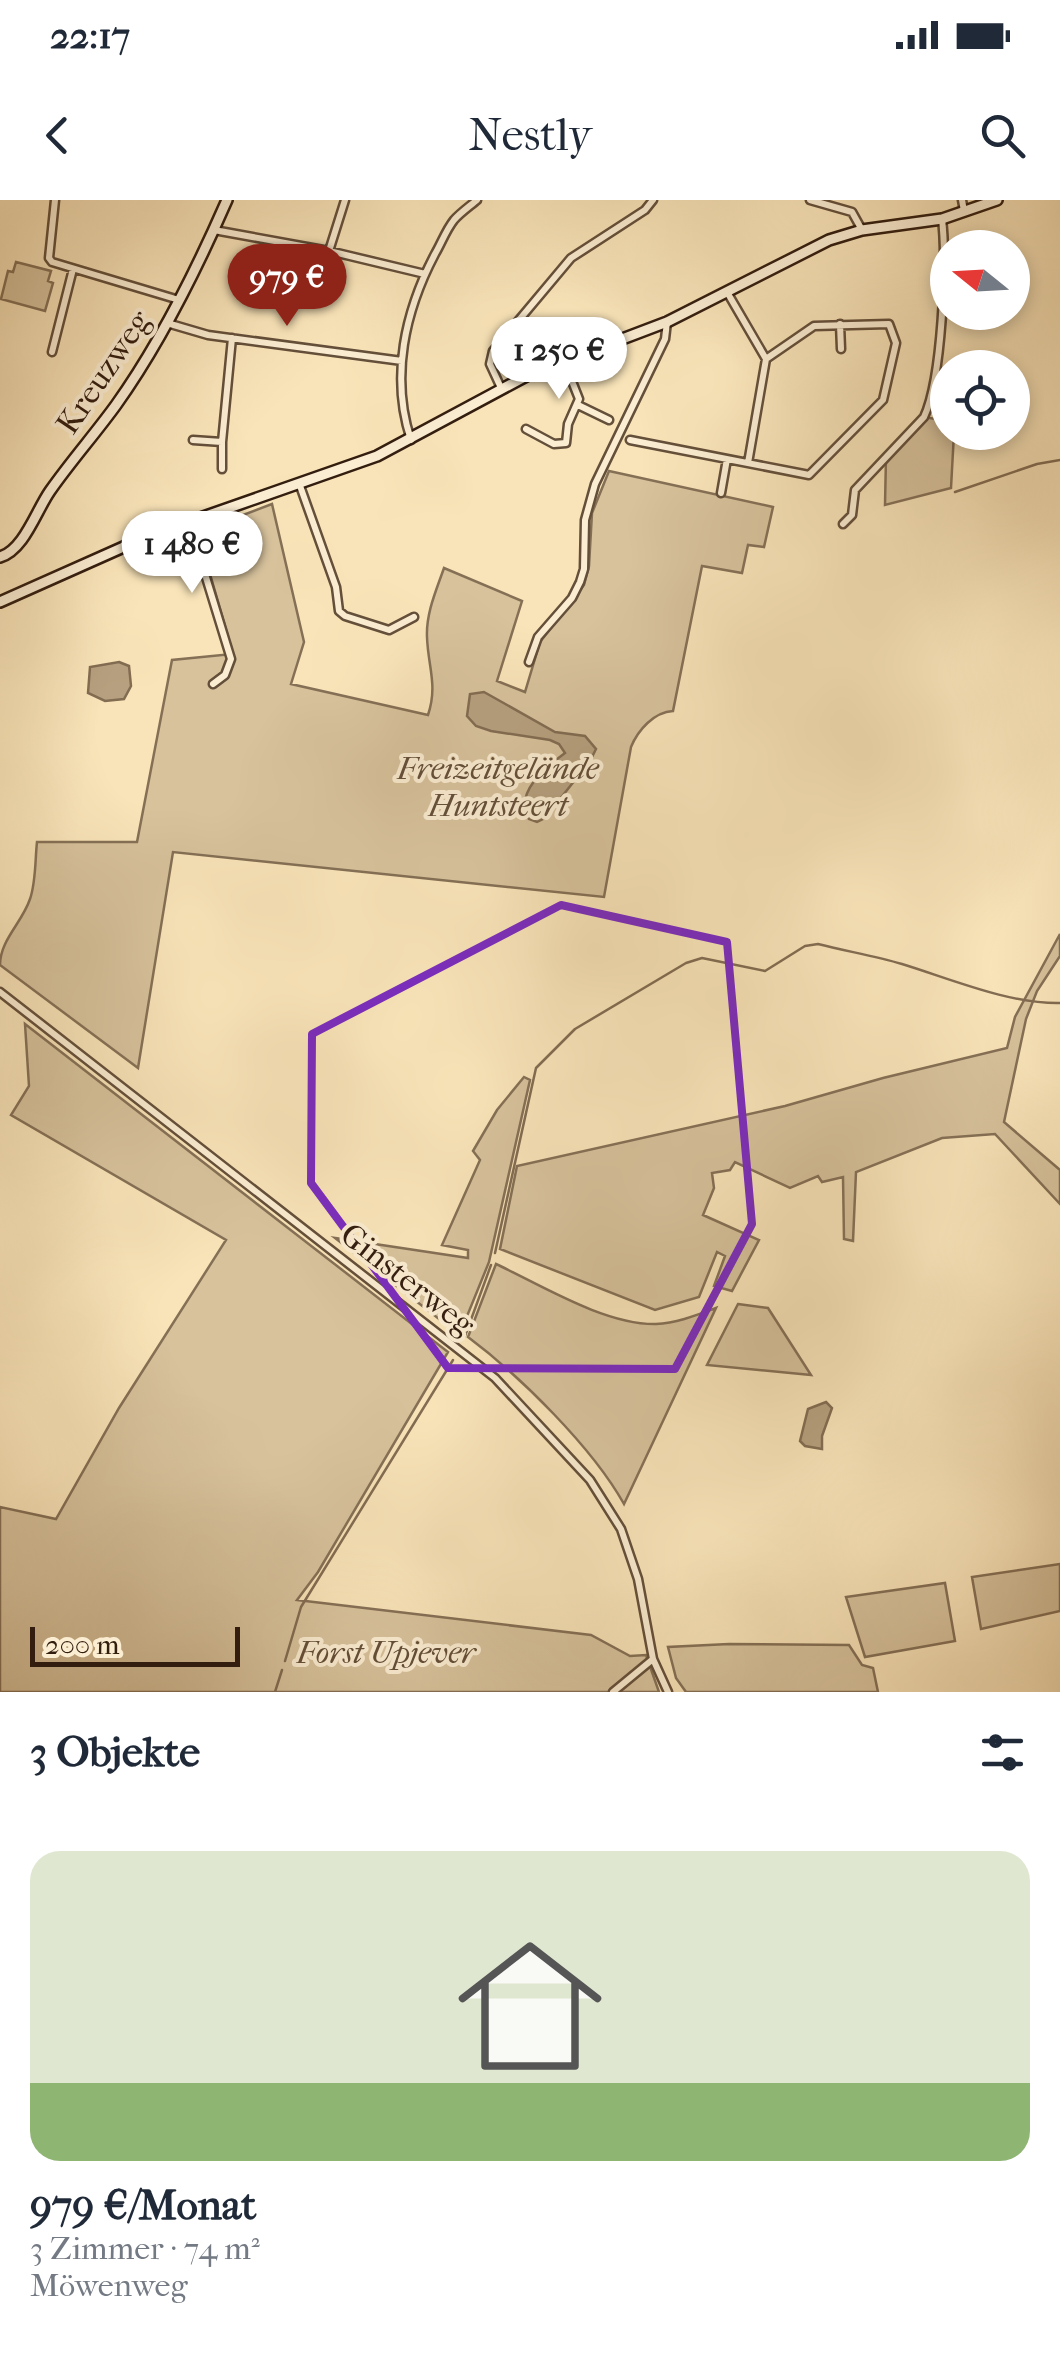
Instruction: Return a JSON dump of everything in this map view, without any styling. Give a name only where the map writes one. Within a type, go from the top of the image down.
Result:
[{"type":"street","points":[[55,200],[49,258],[73,269],[179,300]]},
{"type":"street","name":"Kreuzweg","points":[[0,557],[14,551],[50,491],[117,404],[167,323],[226,200]]},
{"type":"street","points":[[329,251],[345,200]]},
{"type":"street","points":[[410,440],[404,420],[402,361],[409,314],[454,220],[477,200]]},
{"type":"street","points":[[502,390],[490,364],[493,350],[571,258],[645,210],[653,200]]},
{"type":"street","points":[[810,200],[852,212],[862,230]]},
{"type":"street","points":[[0,601],[98,556],[410,440],[502,390],[564,361],[667,322],[816,246],[862,230],[942,219],[963,206],[997,200]]},
{"type":"street","points":[[843,524],[852,515],[855,490],[924,417],[930,404],[939,329],[942,219]]},
{"type":"street","points":[[214,230],[425,274]]},
{"type":"street","points":[[52,352],[73,269]]},
{"type":"street","points":[[727,292],[766,359],[748,462]]},
{"type":"street","points":[[530,662],[538,637],[572,598],[580,582],[585,520],[594,484],[665,339],[667,322]]},
{"type":"street","points":[[630,440],[808,474],[884,400],[896,344],[894,330],[880,322],[814,326],[766,359]]},
{"type":"street","points":[[167,323],[232,338],[402,361]]},
{"type":"street","points":[[840,324],[841,348]]},
{"type":"street","points":[[222,468],[232,338]]},
{"type":"street","points":[[526,429],[554,444],[566,443],[568,424],[579,399],[564,361]]},
{"type":"street","points":[[578,405],[609,420]]},
{"type":"street","points":[[193,440],[222,442]]},
{"type":"street","points":[[720,494],[727,459]]},
{"type":"street","points":[[299,483],[336,587],[339,610],[345,616],[390,630],[414,617]]},
{"type":"street","points":[[190,522],[231,659],[226,675],[213,684]]},
{"type":"street","name":"Ginsterweg","points":[[0,992],[495,1378],[590,1480],[621,1528],[638,1579],[653,1659],[668,1692]]},
{"type":"street","points":[[613,1692],[653,1659]]},
{"type":"highlighted area","points":[[561,905],[727,942],[752,1224],[675,1369],[448,1368],[311,1183],[312,1034]]},
{"type":"green space","points":[[16,262],[51,271],[48,281],[53,283],[45,311],[1,299],[8,271],[13,272]]},
{"type":"green space","points":[[924,417],[930,418],[930,450],[953,450],[951,488],[885,505],[886,457]]},
{"type":"green space","name":"Freizeitgelände Huntsteert","points":[[609,471],[773,507],[764,547],[748,545],[742,573],[702,566],[673,711],[648,723],[631,747],[604,897],[173,852],[138,1068],[0,965],[4,948],[30,899],[37,842],[137,842],[172,660],[233,654],[198,532],[272,504],[304,642],[291,684],[428,715],[432,685],[427,628],[444,568],[522,601],[497,681],[525,692],[540,642],[584,585],[592,513]]},
{"type":"green space","points":[[1060,934],[1060,956],[1037,991],[1026,1019],[1004,1122],[1060,1170],[1060,1204],[995,1134],[942,1138],[856,1172],[853,1241],[844,1239],[843,1177],[822,1182],[818,1176],[790,1188],[735,1162],[730,1170],[712,1173],[714,1188],[703,1215],[759,1240],[732,1291],[714,1286],[725,1256],[717,1252],[699,1297],[655,1310],[500,1249],[517,1166],[785,1106],[1007,1048],[1015,1017]]},
{"type":"green space","name":"Forst Upjever","points":[[25,1024],[448,1352],[318,1572],[297,1600],[591,1635],[630,1656],[646,1655],[659,1692],[0,1692],[0,1507],[56,1519],[119,1408],[226,1240],[11,1115],[29,1086]]},
{"type":"green space","points":[[524,1077],[530,1080],[489,1262],[461,1331],[448,1326],[335,1238],[468,1258],[468,1250],[442,1245],[480,1160],[473,1151],[497,1110]]},
{"type":"green space","points":[[496,1264],[595,1311],[636,1323],[672,1322],[716,1308],[624,1504],[593,1459],[554,1414],[468,1337]]},
{"type":"green space","points":[[738,1304],[768,1308],[811,1375],[707,1365]]},
{"type":"green space","points":[[1060,1564],[1060,1611],[981,1629],[972,1577]]},
{"type":"green space","points":[[945,1583],[955,1641],[865,1657],[846,1597]]},
{"type":"green space","points":[[849,1645],[862,1665],[873,1668],[878,1692],[686,1692],[676,1678],[668,1647]]},
{"type":"shaded area","points":[[119,662],[129,666],[131,686],[124,699],[105,701],[88,693],[90,667]]},
{"type":"shaded area","points":[[484,692],[555,732],[585,736],[596,749],[545,818],[537,822],[529,819],[525,809],[528,790],[565,753],[550,740],[476,726],[467,716],[470,694]]},
{"type":"shaded area","points":[[826,1402],[832,1408],[822,1436],[822,1449],[805,1446],[800,1441],[808,1409]]},
{"type":"waterway","points":[[955,492],[1060,460]]},
{"type":"waterway","points":[[495,1253],[536,1068],[575,1029],[686,963],[702,958],[765,971],[805,946],[818,944],[892,961],[1001,995],[1060,1003]]},
{"type":"waterway","points":[[465,1336],[491,1265]]},
{"type":"waterway","points":[[285,1661],[301,1607],[453,1360]]},
{"type":"waterway","points":[[275,1692],[282,1670]]}]
